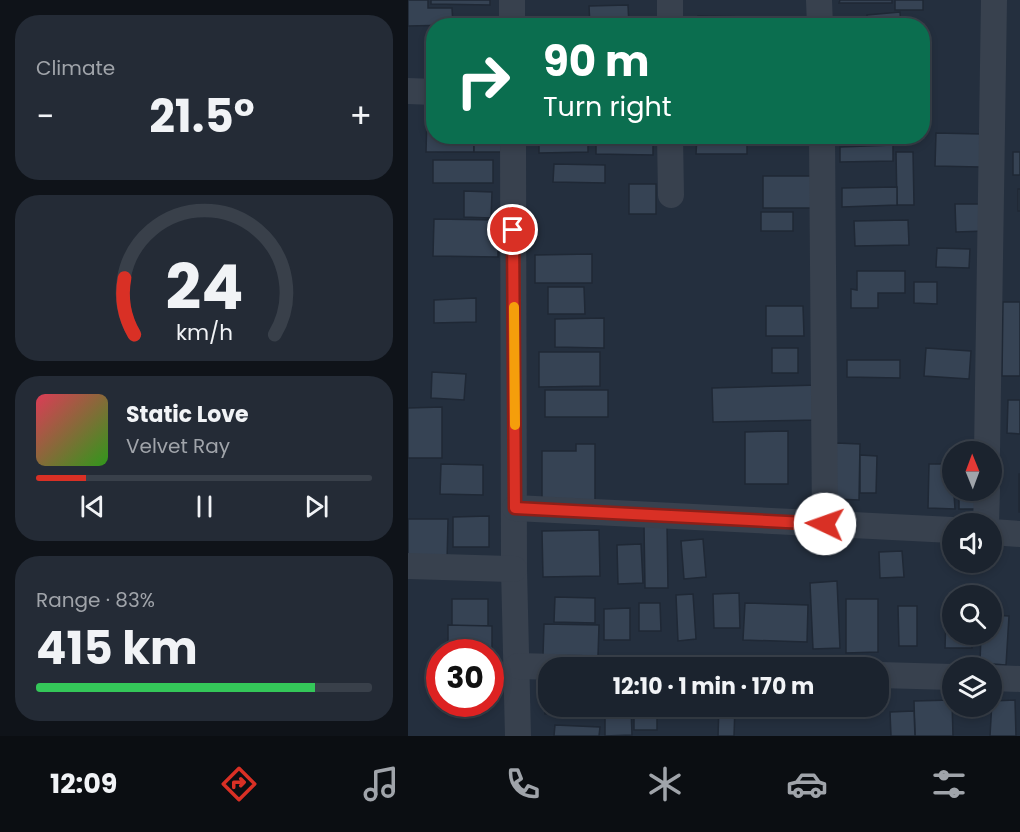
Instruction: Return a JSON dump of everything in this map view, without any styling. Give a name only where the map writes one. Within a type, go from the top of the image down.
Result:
[{"type":"street","points":[[512,0],[512,18]]},
{"type":"street","points":[[670,0],[670,18]]},
{"type":"street","points":[[819,0],[820,18]]},
{"type":"street","points":[[987,441],[994,0]]},
{"type":"street","points":[[408,92],[426,92]]},
{"type":"street","points":[[513,144],[514,569],[518,736]]},
{"type":"street","points":[[670,144],[671,195]]},
{"type":"street","points":[[822,144],[825,524]]},
{"type":"street","points":[[515,508],[942,530]]},
{"type":"street","points":[[1002,533],[1020,534]]},
{"type":"street","points":[[408,566],[514,569]]},
{"type":"street","points":[[518,666],[538,667]]},
{"type":"street","points":[[889,675],[942,677]]},
{"type":"street","points":[[1002,678],[1020,679]]},
{"type":"building","points":[[408,0],[428,0],[428,8],[452,8],[453,18],[426,18],[426,26],[408,26]]},
{"type":"building","points":[[431,0],[490,0],[490,5],[431,4]]},
{"type":"building","points":[[840,0],[892,0],[892,3],[839,3]]},
{"type":"building","points":[[895,0],[923,0],[923,10],[895,10]]},
{"type":"building","points":[[628,5],[629,18],[590,18],[589,6]]},
{"type":"building","points":[[900,12],[900,18],[867,18],[867,15]]},
{"type":"building","points":[[698,16],[748,17],[748,18],[698,18]]},
{"type":"building","points":[[936,133],[981,134],[980,167],[935,166]]},
{"type":"building","points":[[426,144],[474,144],[474,152],[426,152]]},
{"type":"building","points":[[474,144],[501,144],[501,152],[474,152]]},
{"type":"building","points":[[539,144],[588,144],[588,152],[539,153]]},
{"type":"building","points":[[596,144],[653,144],[653,155],[596,154]]},
{"type":"building","points":[[697,144],[747,144],[747,154],[696,154]]},
{"type":"building","points":[[893,145],[893,161],[840,162],[840,147]]},
{"type":"building","points":[[896,152],[913,152],[914,205],[897,205]]},
{"type":"building","points":[[1013,152],[1020,152],[1020,175],[1013,175]]},
{"type":"building","points":[[433,160],[493,160],[493,183],[433,183]]},
{"type":"building","points":[[554,164],[605,165],[605,183],[553,182]]},
{"type":"building","points":[[763,176],[815,176],[815,208],[763,208]]},
{"type":"building","points":[[629,184],[656,184],[656,214],[629,214]]},
{"type":"building","points":[[897,187],[897,205],[842,207],[842,188]]},
{"type":"building","points":[[1018,189],[1020,189],[1020,211],[1018,211]]},
{"type":"building","points":[[464,191],[492,192],[491,218],[464,217]]},
{"type":"building","points":[[955,204],[985,204],[985,231],[956,232]]},
{"type":"building","points":[[761,212],[793,212],[793,231],[761,231]]},
{"type":"building","points":[[434,219],[498,220],[498,257],[433,256]]},
{"type":"building","points":[[908,220],[909,245],[855,246],[854,221]]},
{"type":"building","points":[[937,248],[970,249],[969,268],[936,267]]},
{"type":"building","points":[[592,254],[592,283],[535,283],[535,255]]},
{"type":"building","points":[[857,271],[905,271],[905,293],[878,293],[878,308],[851,308],[851,289],[857,290]]},
{"type":"building","points":[[914,282],[937,282],[937,304],[914,303]]},
{"type":"building","points":[[548,287],[584,287],[585,314],[548,314]]},
{"type":"building","points":[[476,298],[476,322],[434,323],[434,300]]},
{"type":"building","points":[[1003,302],[1020,302],[1020,376],[1002,376]]},
{"type":"building","points":[[766,306],[803,306],[804,336],[766,336]]},
{"type":"building","points":[[604,318],[604,348],[555,347],[555,319]]},
{"type":"building","points":[[772,348],[798,348],[798,373],[772,373]]},
{"type":"building","points":[[926,348],[971,351],[969,379],[924,376]]},
{"type":"building","points":[[539,352],[600,352],[600,386],[539,387]]},
{"type":"building","points":[[847,360],[900,360],[900,378],[847,377]]},
{"type":"building","points":[[432,372],[466,374],[464,400],[431,398]]},
{"type":"building","points":[[819,385],[820,420],[713,422],[712,388]]},
{"type":"building","points":[[545,390],[608,390],[608,417],[545,417]]},
{"type":"building","points":[[1008,400],[1020,400],[1020,434],[1007,433]]},
{"type":"building","points":[[442,407],[442,458],[408,458],[408,408]]},
{"type":"building","points":[[788,431],[788,484],[745,484],[745,432]]},
{"type":"building","points":[[836,443],[860,444],[859,500],[836,499]]},
{"type":"building","points":[[576,444],[595,444],[595,500],[542,499],[542,451],[576,451]]},
{"type":"building","points":[[860,455],[877,456],[876,493],[860,493]]},
{"type":"building","points":[[441,464],[483,465],[483,495],[440,494]]},
{"type":"building","points":[[929,464],[942,464],[942,501],[954,501],[955,509],[928,508]]},
{"type":"building","points":[[1020,474],[1020,512],[1019,512]]},
{"type":"building","points":[[959,501],[979,501],[979,509],[959,509]]},
{"type":"building","points":[[489,516],[489,547],[453,547],[453,517]]},
{"type":"building","points":[[408,519],[448,519],[447,562],[408,561]]},
{"type":"building","points":[[667,525],[668,588],[645,588],[644,526]]},
{"type":"building","points":[[599,530],[600,576],[543,577],[542,531]]},
{"type":"building","points":[[703,539],[706,577],[684,579],[681,541]]},
{"type":"building","points":[[641,544],[643,583],[618,584],[617,545]]},
{"type":"building","points":[[902,551],[904,577],[880,578],[879,552]]},
{"type":"building","points":[[837,581],[840,648],[813,649],[810,583]]},
{"type":"building","points":[[739,593],[740,628],[714,628],[713,594]]},
{"type":"building","points":[[693,594],[696,639],[678,641],[676,595]]},
{"type":"building","points":[[555,597],[595,598],[595,623],[554,622]]},
{"type":"building","points":[[452,599],[488,599],[488,626],[452,626]]},
{"type":"building","points":[[846,599],[878,599],[878,652],[846,653]]},
{"type":"building","points":[[639,603],[660,603],[661,631],[639,631]]},
{"type":"building","points":[[745,603],[808,605],[807,642],[743,640]]},
{"type":"building","points":[[898,606],[917,606],[917,646],[899,646]]},
{"type":"building","points":[[630,608],[630,640],[604,640],[604,609]]},
{"type":"building","points":[[1002,616],[1009,616],[1006,665],[1002,665],[1002,657],[980,657],[981,645],[1002,645]]},
{"type":"building","points":[[544,624],[599,625],[598,656],[543,655]]},
{"type":"building","points":[[448,625],[492,626],[492,639],[448,639]]},
{"type":"building","points":[[945,645],[972,645],[972,648],[945,648]]},
{"type":"building","points":[[942,700],[942,717],[952,717],[953,736],[915,736],[914,701]]},
{"type":"building","points":[[1015,700],[1016,736],[990,736],[991,717],[1002,717],[1002,701]]},
{"type":"building","points":[[914,711],[915,736],[891,736],[890,712]]},
{"type":"building","points":[[605,717],[631,717],[632,735],[605,736]]},
{"type":"building","points":[[634,717],[657,717],[657,730],[634,730]]},
{"type":"building","points":[[719,717],[735,717],[734,736],[718,736]]},
{"type":"building","points":[[555,725],[600,727],[599,736],[554,736]]},
{"type":"slow traffic","points":[[514,307],[515,425]]},
{"type":"route","points":[[513,230],[515,508],[825,524]]}]
